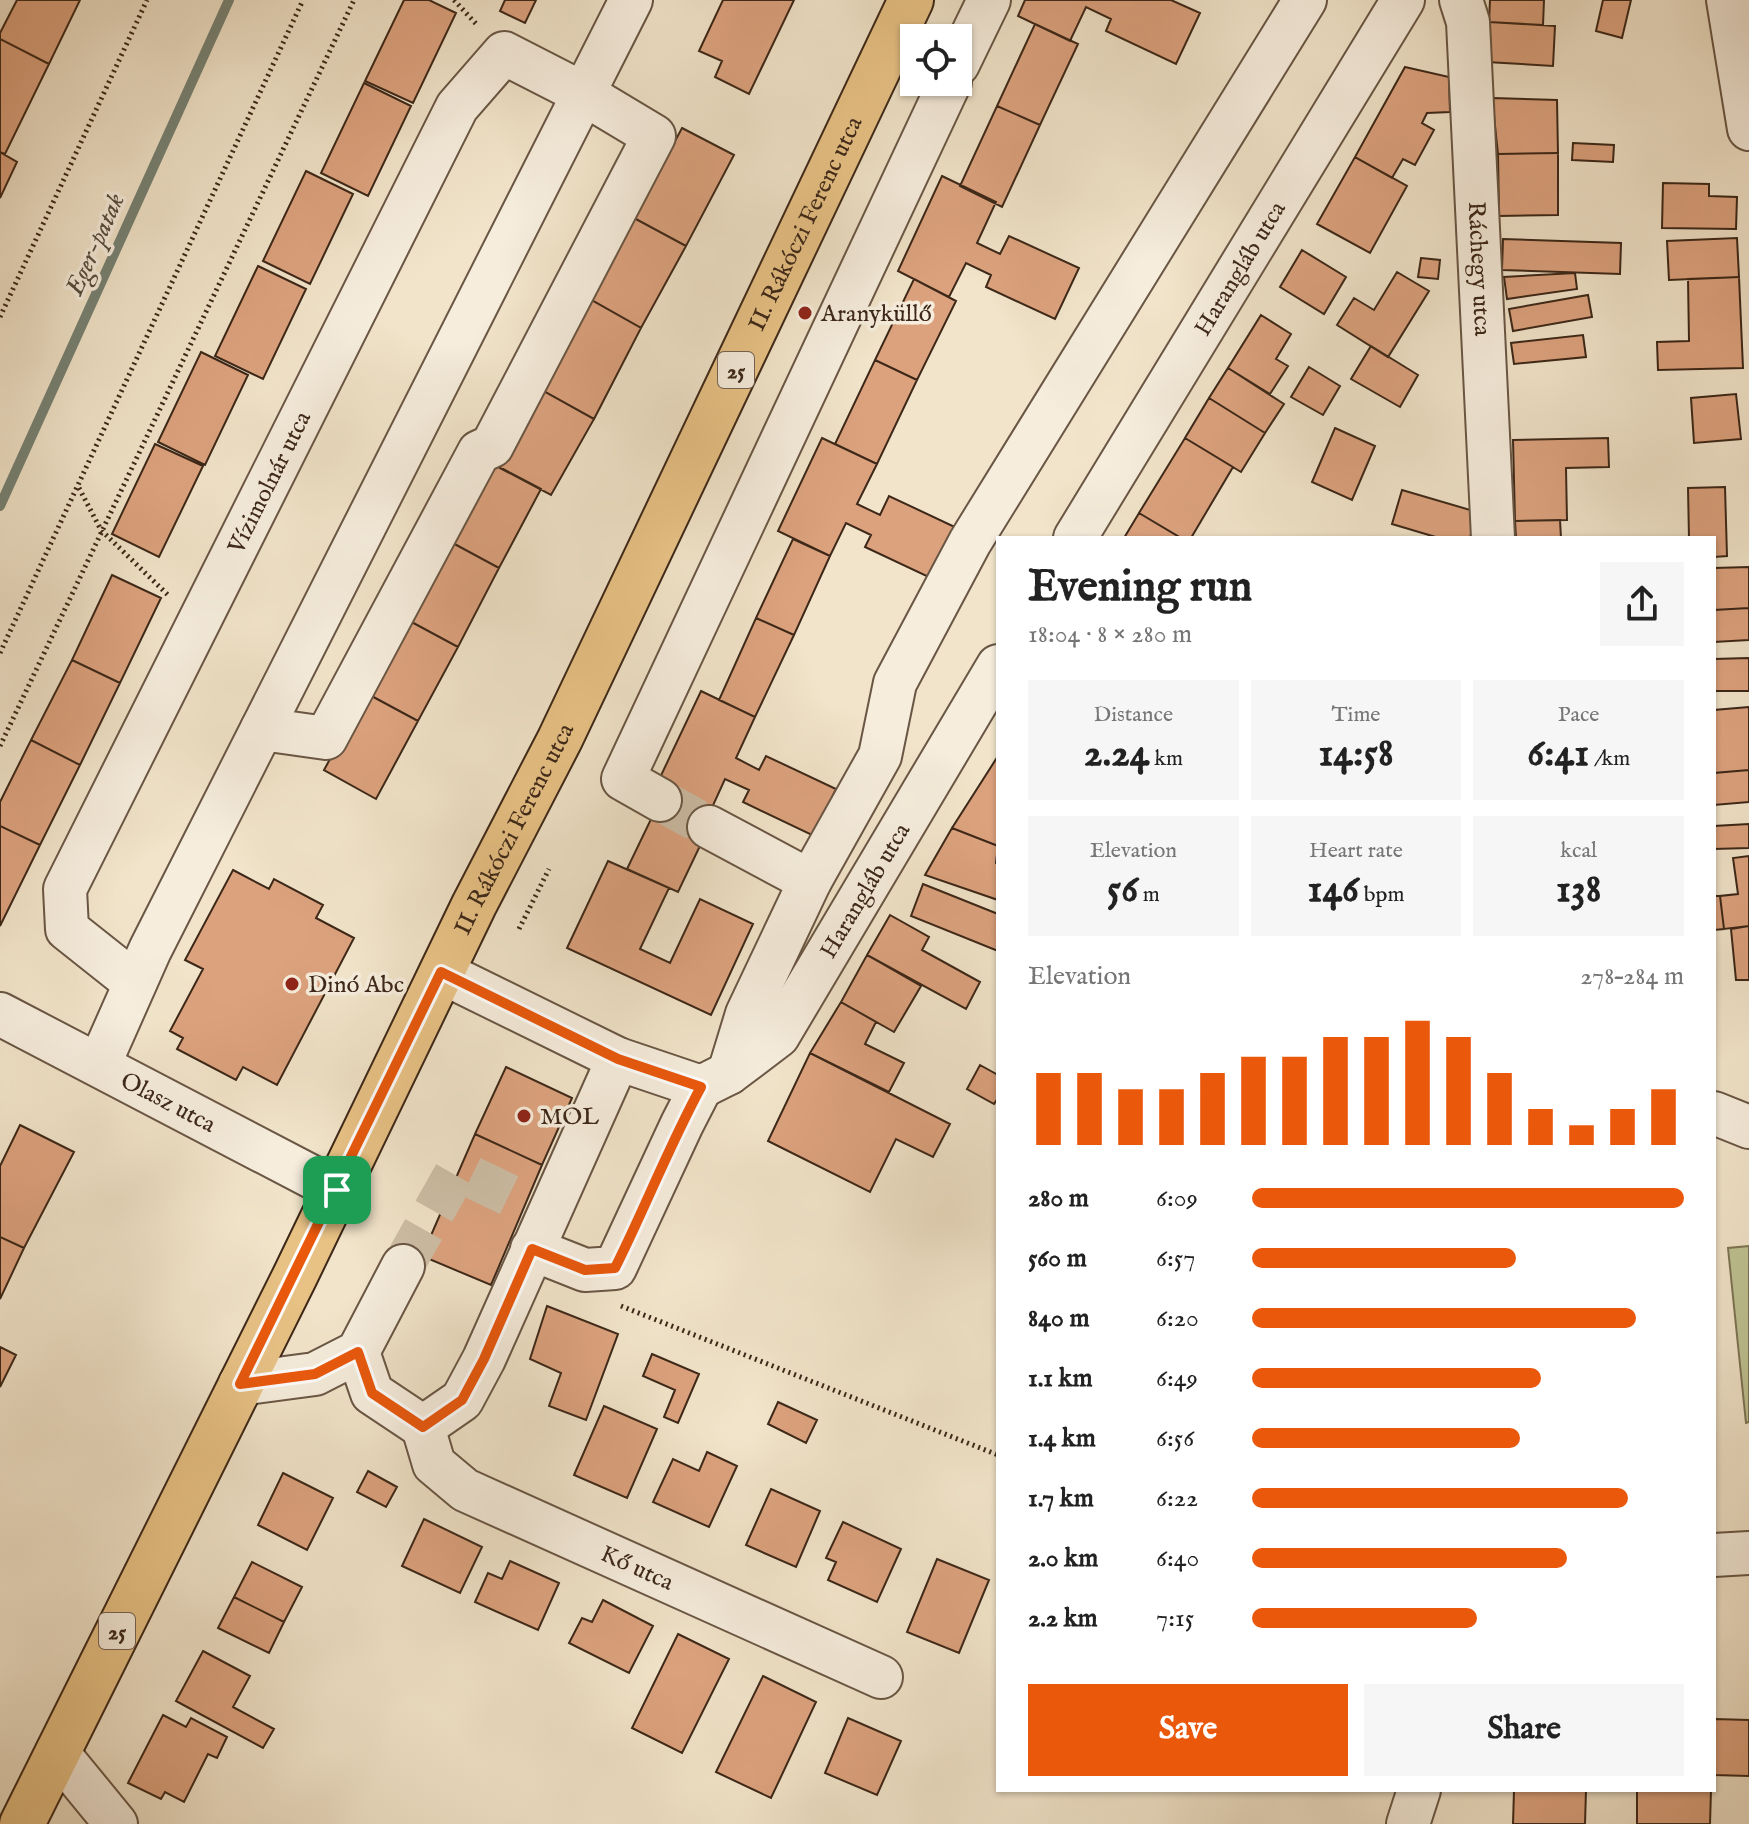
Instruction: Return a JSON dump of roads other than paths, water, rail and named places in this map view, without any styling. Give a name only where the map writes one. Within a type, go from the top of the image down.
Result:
[{"type":"main road","name":"II. Rákóczi Ferenc utca","points":[[22,1824],[337,1190],[441,972],[560,739],[911,0]]},
{"type":"street","points":[[99,1065],[135,983],[631,0]]},
{"type":"street","points":[[972,35],[989,0]]},
{"type":"street","points":[[532,1249],[585,1270],[615,1268],[747,1014],[810,881],[880,756],[895,683],[970,542],[1305,0]]},
{"type":"street","name":"Harangláb utca","points":[[1076,536],[1403,0]]},
{"type":"street","name":"Ráchegy utca","points":[[1461,0],[1468,22],[1493,536]]},
{"type":"street","points":[[1728,0],[1749,129]]},
{"type":"street","name":"Vízimolnár utca","points":[[135,983],[67,929],[65,889],[457,107],[504,53],[584,94]]},
{"type":"street","points":[[262,729],[326,738],[479,452],[492,446],[654,136],[584,94]]},
{"type":"street","points":[[660,800],[623,779],[943,96]]},
{"type":"street","name":"Harangláb utca","points":[[706,1091],[778,1036],[996,669]]},
{"type":"street","points":[[709,827],[810,881]]},
{"type":"street","points":[[441,972],[618,1059],[706,1091]]},
{"type":"street","name":"Olasz utca","points":[[0,1014],[337,1190]]},
{"type":"street","points":[[358,1352],[372,1393],[423,1427],[462,1400],[484,1359],[618,1059]]},
{"type":"street","points":[[1716,1114],[1749,1127]]},
{"type":"street","points":[[240,1384],[315,1374],[358,1352],[403,1266]]},
{"type":"street","name":"Kő utca","points":[[423,1427],[434,1464],[465,1490],[881,1677]]},
{"type":"street","points":[[1716,1555],[1749,1553]]},
{"type":"street","points":[[57,1752],[116,1824]]},
{"type":"street","points":[[1408,1824],[1418,1792]]},
{"type":"waterway","name":"Eger-patak","points":[[0,506],[229,0]]},
{"type":"tunnel","points":[[660,800],[709,827]]},
{"type":"tunnel","points":[[403,1266],[457,1170],[548,1214]]},
{"type":"place","name":"Aranyküllő","points":[[805,313]]},
{"type":"place","name":"Dinó Abc","points":[[292,984]]},
{"type":"place","name":"MOL","points":[[524,1116]]}]
